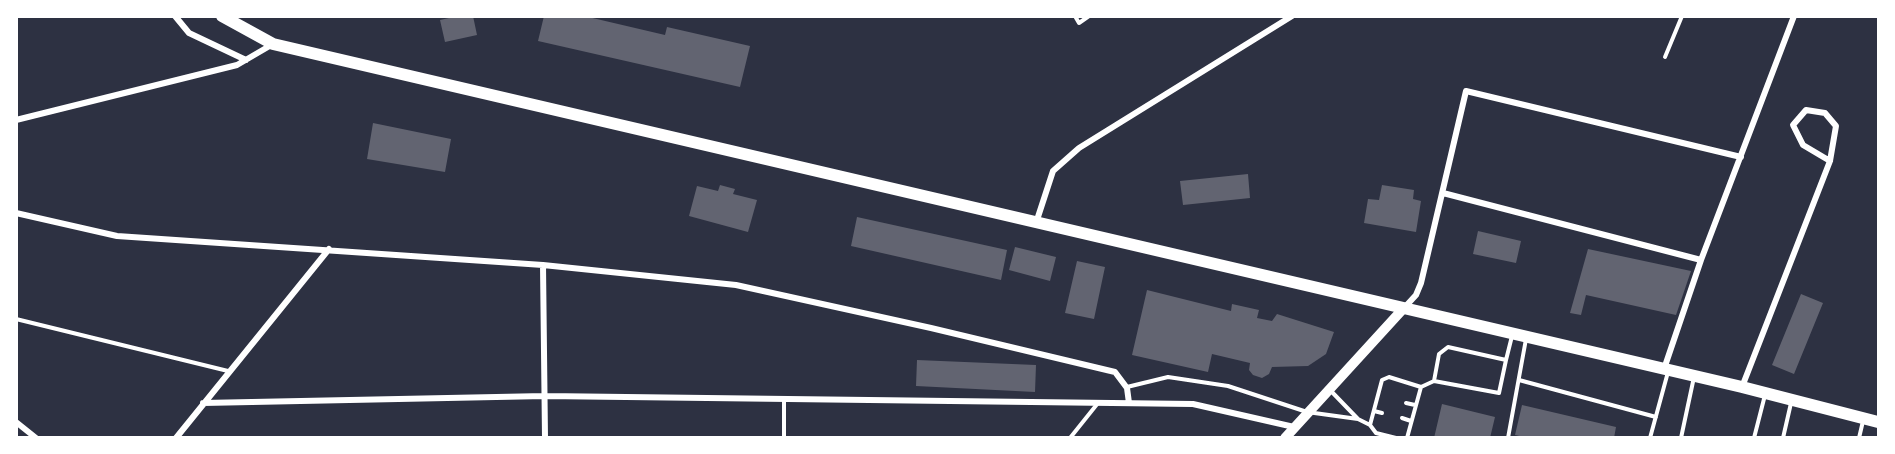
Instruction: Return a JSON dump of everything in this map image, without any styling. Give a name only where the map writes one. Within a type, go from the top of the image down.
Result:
[{"type":"main road","points":[[222,16],[273,44],[1402,310],[1742,387],[1878,422]]},
{"type":"main road","points":[[1285,438],[1402,310]]},
{"type":"street","points":[[175,16],[189,33],[246,60]]},
{"type":"street","points":[[1036,224],[1053,171],[1079,148],[1292,16]]},
{"type":"street","points":[[1666,370],[1701,260],[1794,16]]},
{"type":"street","points":[[16,120],[237,65],[273,44]]},
{"type":"street","points":[[1402,310],[1416,295],[1421,283],[1466,92],[1742,157]]},
{"type":"street","points":[[1742,387],[1830,161],[1836,126],[1825,113],[1806,110],[1793,125],[1803,146],[1830,161]]},
{"type":"street","points":[[1443,193],[1701,260]]},
{"type":"street","points":[[16,213],[117,236],[328,249],[543,266],[736,285],[932,328],[1115,372],[1126,388],[1129,403]]},
{"type":"street","points":[[176,438],[228,370],[328,249]]},
{"type":"street","points":[[543,266],[545,438]]},
{"type":"street","points":[[203,403],[545,396],[1193,404],[1294,427]]},
{"type":"street","points":[[16,422],[36,438]]},
{"type":"lane","points":[[1075,16],[1079,23],[1089,16]]},
{"type":"lane","points":[[1665,57],[1682,16]]},
{"type":"lane","points":[[16,319],[228,370]]},
{"type":"lane","points":[[1370,425],[1382,380],[1389,377],[1421,387],[1434,381],[1449,381],[1500,393],[1512,335]]},
{"type":"lane","points":[[1508,438],[1526,338]]},
{"type":"lane","points":[[1434,381],[1439,354],[1448,347],[1489,359],[1506,360]]},
{"type":"lane","points":[[1469,357],[1473,353]]},
{"type":"lane","points":[[1650,438],[1666,370]]},
{"type":"lane","points":[[1449,381],[1454,375]]},
{"type":"lane","points":[[1681,438],[1694,376]]},
{"type":"lane","points":[[1126,388],[1168,377],[1228,386],[1307,412],[1358,419],[1370,425],[1376,433],[1396,438]]},
{"type":"lane","points":[[1466,386],[1471,380]]},
{"type":"lane","points":[[1519,380],[1656,417]]},
{"type":"lane","points":[[1407,438],[1414,405],[1421,387]]},
{"type":"lane","points":[[1329,389],[1358,419]]},
{"type":"lane","points":[[1754,438],[1765,393]]},
{"type":"lane","points":[[1377,397],[1385,398]]},
{"type":"lane","points":[[784,400],[784,438]]},
{"type":"lane","points":[[1783,438],[1791,400]]},
{"type":"lane","points":[[1070,438],[1099,403]]},
{"type":"lane","points":[[1406,403],[1414,405]]},
{"type":"lane","points":[[1374,411],[1382,413]]},
{"type":"lane","points":[[1402,418],[1411,421]]},
{"type":"lane","points":[[1859,438],[1863,418]]},
{"type":"building","points":[[458,16],[473,16],[477,35],[445,42],[440,20]]},
{"type":"building","points":[[544,16],[584,16],[665,35],[667,27],[750,46],[740,87],[538,41]]},
{"type":"building","points":[[373,123],[451,139],[445,172],[367,159]]},
{"type":"building","points":[[1248,174],[1250,198],[1183,205],[1180,181]]},
{"type":"building","points":[[720,185],[735,189],[733,194],[757,200],[748,232],[689,216],[697,186],[718,191]]},
{"type":"building","points":[[1382,185],[1414,190],[1413,199],[1421,201],[1416,232],[1364,223],[1368,199],[1379,200]]},
{"type":"building","points":[[857,217],[1007,250],[1001,280],[851,246]]},
{"type":"building","points":[[1478,231],[1521,241],[1516,263],[1473,254]]},
{"type":"building","points":[[1015,247],[1056,257],[1050,281],[1009,270]]},
{"type":"building","points":[[1588,249],[1691,271],[1676,315],[1586,295],[1581,315],[1570,313]]},
{"type":"building","points":[[1077,261],[1105,267],[1094,319],[1065,313]]},
{"type":"building","points":[[1147,290],[1231,311],[1232,304],[1259,310],[1257,318],[1272,321],[1277,314],[1334,332],[1326,354],[1308,366],[1272,367],[1269,374],[1262,378],[1253,375],[1249,370],[1250,363],[1212,354],[1208,372],[1132,355]]},
{"type":"building","points":[[1801,294],[1823,303],[1794,374],[1772,365]]},
{"type":"building","points":[[917,360],[1036,365],[1035,392],[916,386]]},
{"type":"building","points":[[1442,404],[1495,417],[1490,438],[1434,438]]},
{"type":"building","points":[[1522,405],[1616,427],[1614,438],[1528,438],[1515,435]]}]
